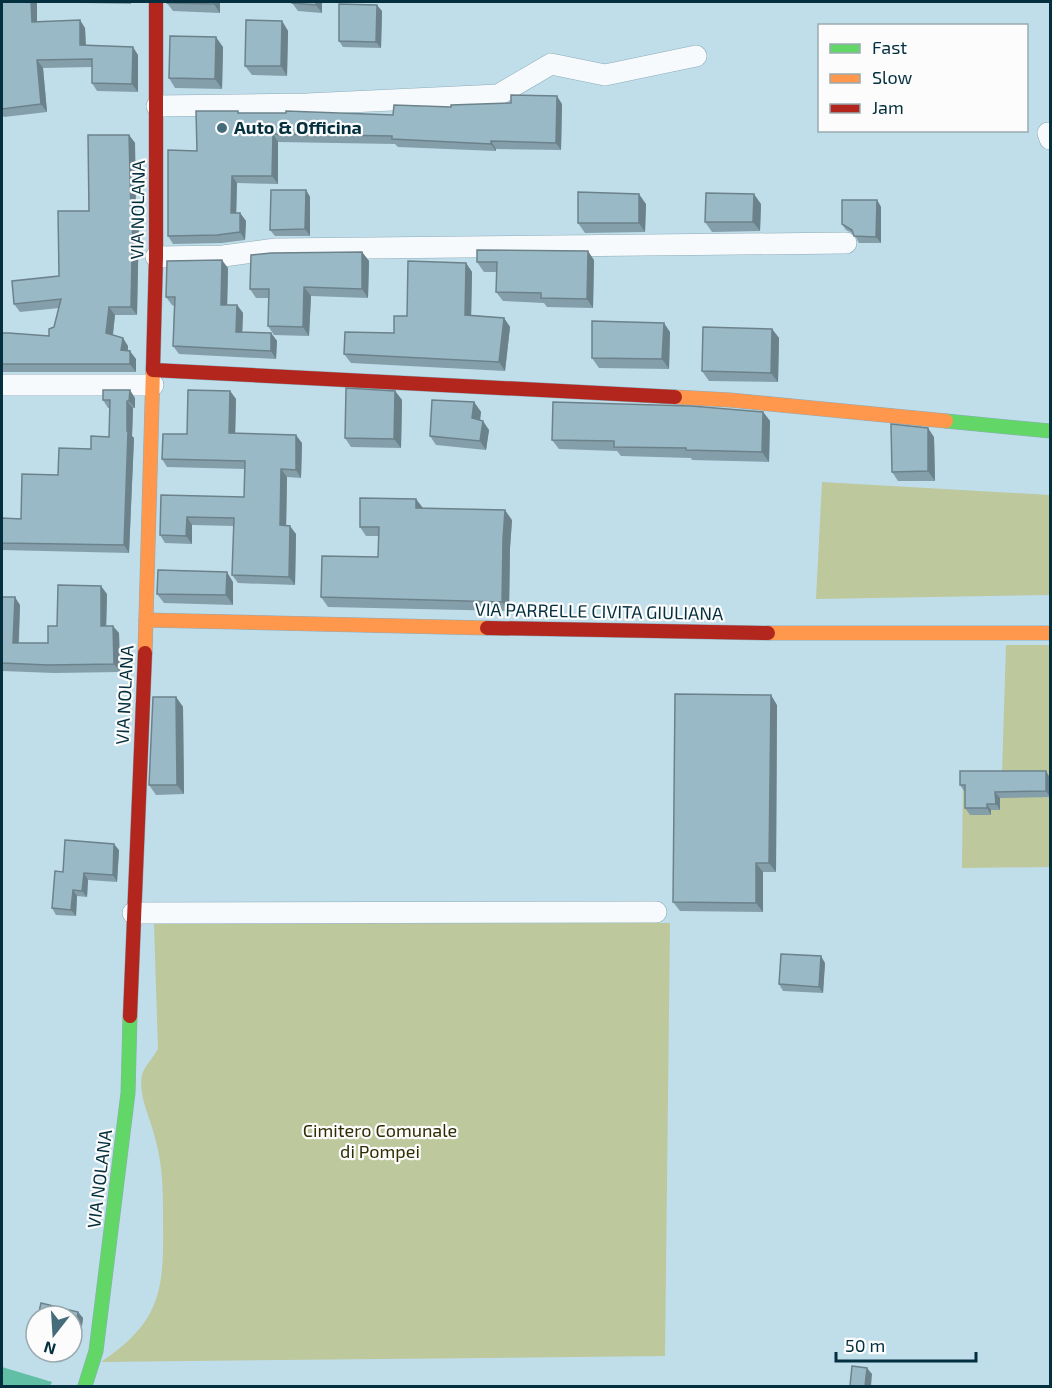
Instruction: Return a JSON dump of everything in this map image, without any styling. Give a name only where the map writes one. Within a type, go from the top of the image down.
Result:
[{"type":"street","name":"VIA NOLANA","points":[[85,1386],[96,1351],[128,1093],[153,377],[156,257],[156,2]]},
{"type":"street","points":[[157,106],[307,104],[498,94],[550,64],[605,75],[696,56]]},
{"type":"street","points":[[156,257],[223,256],[276,249],[846,243]]},
{"type":"street","points":[[2,385],[153,377],[730,400],[1050,431]]},
{"type":"street","name":"VIA PARRELLE CIVITA GIULIANA","points":[[146,620],[705,633],[1050,633]]},
{"type":"street","points":[[133,913],[656,912]]},
{"type":"green space","points":[[822,482],[1050,495],[1050,595],[816,599]]},
{"type":"green space","points":[[1006,645],[1050,645],[1050,867],[962,868],[963,774],[1002,773]]},
{"type":"green space","name":"Cimitero Comunale di Pompei","points":[[670,923],[665,1356],[101,1362],[137,1332],[148,1317],[160,1284],[163,1244],[161,1169],[158,1148],[141,1088],[143,1072],[158,1049],[154,924]]},
{"type":"shaded area","points":[[2,1367],[52,1382],[50,1386],[2,1386]]},
{"type":"building","points":[[2,2],[31,2],[32,22],[80,20],[80,45],[133,47],[132,84],[92,83],[92,59],[37,60],[41,104],[2,109]]},
{"type":"building","points":[[214,2],[214,4],[167,3]]},
{"type":"building","points":[[316,2],[316,5],[292,3]]},
{"type":"building","points":[[339,4],[377,5],[376,42],[339,41]]},
{"type":"building","points":[[246,20],[282,21],[281,66],[245,66]]},
{"type":"building","points":[[170,36],[216,37],[215,79],[169,78]]},
{"type":"building","points":[[511,95],[557,96],[556,143],[491,141],[491,144],[392,139],[392,136],[273,134],[272,176],[232,176],[231,213],[240,213],[240,232],[168,236],[168,150],[197,151],[196,111],[286,113],[286,111],[393,115],[394,105],[451,107],[451,105],[511,103]]},
{"type":"building","points":[[88,135],[129,135],[131,211],[133,211],[131,307],[109,307],[106,333],[123,338],[121,350],[130,351],[130,364],[2,364],[2,333],[49,336],[49,329],[54,327],[61,299],[14,304],[12,281],[59,276],[58,211],[89,211]]},
{"type":"building","points":[[271,190],[306,190],[305,229],[270,230]]},
{"type":"building","points":[[578,192],[639,194],[639,223],[578,223]]},
{"type":"building","points":[[706,193],[754,194],[753,222],[705,222]]},
{"type":"building","points":[[842,200],[877,200],[876,237],[854,236],[852,230],[842,224]]},
{"type":"building","points":[[477,250],[588,251],[587,299],[541,298],[541,293],[496,292],[497,262],[477,262]]},
{"type":"building","points":[[362,252],[362,289],[304,287],[303,327],[268,326],[269,289],[250,289],[251,255]]},
{"type":"building","points":[[222,260],[221,305],[237,305],[236,332],[271,333],[271,351],[173,346],[175,297],[166,297],[167,261]]},
{"type":"building","points":[[408,261],[466,263],[465,315],[504,318],[499,362],[344,354],[345,332],[394,333],[394,316],[407,316]]},
{"type":"building","points":[[592,321],[664,323],[662,359],[592,358]]},
{"type":"building","points":[[703,327],[772,329],[771,373],[702,371]]},
{"type":"building","points":[[346,388],[395,391],[394,439],[345,438]]},
{"type":"building","points":[[103,390],[130,390],[129,401],[127,401],[124,545],[2,543],[2,518],[21,519],[22,474],[58,475],[59,448],[91,449],[91,436],[109,437],[110,400],[103,400]]},
{"type":"building","points":[[188,390],[230,391],[229,433],[296,435],[296,470],[281,469],[280,525],[290,526],[289,577],[232,575],[234,518],[187,517],[186,536],[160,535],[161,495],[244,497],[245,461],[162,459],[163,434],[187,434]]},
{"type":"building","points":[[432,400],[474,402],[472,418],[483,421],[480,441],[430,436]]},
{"type":"building","points":[[553,402],[691,406],[763,412],[762,452],[614,447],[614,441],[552,440]]},
{"type":"building","points":[[891,424],[928,428],[928,471],[892,472]]},
{"type":"building","points":[[360,498],[416,499],[416,508],[505,510],[502,602],[321,597],[322,556],[378,557],[379,527],[360,527]]},
{"type":"building","points":[[158,570],[227,572],[226,595],[157,594]]},
{"type":"building","points":[[58,585],[101,586],[101,626],[113,626],[114,664],[2,663],[2,597],[15,597],[13,643],[48,643],[48,626],[57,626]]},
{"type":"building","points":[[675,694],[771,695],[769,863],[756,863],[756,903],[673,902]]},
{"type":"building","points":[[153,697],[176,697],[177,785],[149,785]]},
{"type":"building","points":[[960,771],[1046,771],[1046,791],[995,792],[996,804],[987,804],[987,808],[965,808],[965,785],[960,785]]},
{"type":"building","points":[[65,840],[114,844],[113,875],[84,873],[82,891],[73,890],[71,910],[52,908],[55,871],[63,872]]},
{"type":"building","points":[[781,954],[821,956],[819,987],[779,984]]},
{"type":"building","points":[[852,1366],[867,1368],[865,1386],[850,1386]]},
{"type":"traffic: fast","points":[[946,421],[1050,431]]},
{"type":"traffic: fast","points":[[85,1386],[96,1351],[128,1093],[130,1016]]},
{"type":"traffic: slow","points":[[145,653],[153,368]]},
{"type":"traffic: slow","points":[[675,397],[730,400],[946,421]]},
{"type":"traffic: slow","points":[[146,620],[487,628]]},
{"type":"traffic: slow","points":[[768,633],[1050,633]]},
{"type":"traffic: jam","points":[[153,368],[156,257],[156,2]]},
{"type":"traffic: jam","points":[[153,370],[675,397]]},
{"type":"traffic: jam","points":[[487,628],[768,633]]},
{"type":"traffic: jam","points":[[130,1016],[145,653]]},
{"type":"place","name":"Auto & Officina","points":[[222,128]]}]
